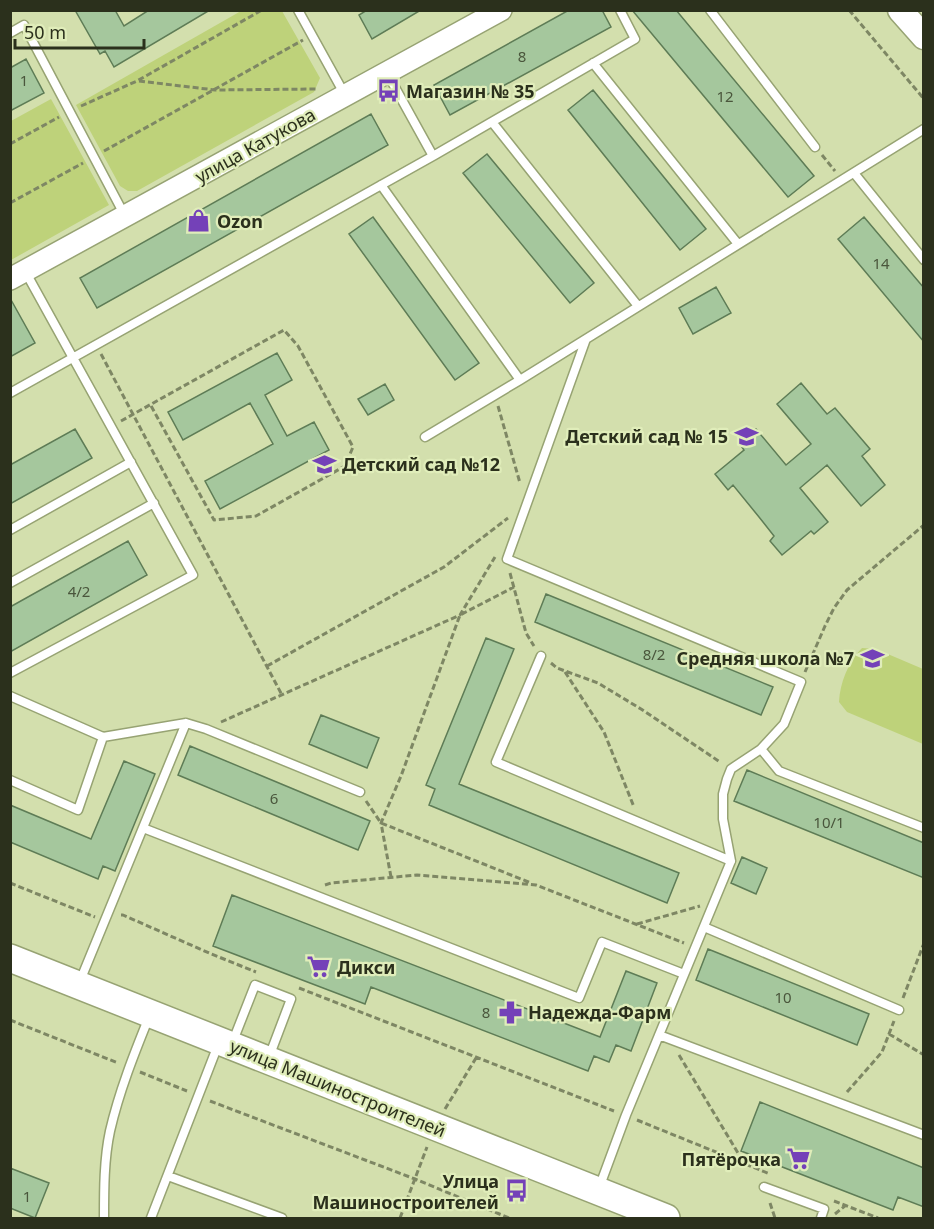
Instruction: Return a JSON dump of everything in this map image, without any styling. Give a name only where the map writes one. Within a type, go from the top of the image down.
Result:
[{"type":"main road","points":[[900,10],[924,37]]},
{"type":"main road","name":"улица Машиностроителей","points":[[10,958],[666,1218]]},
{"type":"street","name":"улица Катукова","points":[[18,275],[501,10]]},
{"type":"lane","points":[[298,10],[345,96]]},
{"type":"lane","points":[[10,393],[434,156],[635,39],[620,10]]},
{"type":"lane","points":[[710,10],[815,147]]},
{"type":"lane","points":[[10,33],[24,25],[125,216]]},
{"type":"lane","points":[[593,63],[738,244]]},
{"type":"lane","points":[[387,73],[434,156]]},
{"type":"lane","points":[[492,122],[638,306]]},
{"type":"lane","points":[[425,437],[495,396],[924,129]]},
{"type":"lane","points":[[854,172],[924,260]]},
{"type":"lane","points":[[381,185],[520,380]]},
{"type":"lane","points":[[10,673],[193,575],[74,357],[18,275]]},
{"type":"lane","points":[[586,339],[507,559],[801,682],[784,724],[761,749],[731,769],[723,794],[723,819],[731,861],[626,1115],[598,1191]]},
{"type":"lane","points":[[10,530],[131,462]]},
{"type":"lane","points":[[10,583],[154,503]]},
{"type":"lane","points":[[541,656],[496,762],[731,861]]},
{"type":"lane","points":[[10,696],[103,737],[186,723],[360,792]]},
{"type":"lane","points":[[78,985],[186,723]]},
{"type":"lane","points":[[10,780],[78,810],[103,737]]},
{"type":"lane","points":[[761,749],[779,771],[924,828]]},
{"type":"lane","points":[[143,828],[579,998],[602,942],[684,974]]},
{"type":"lane","points":[[704,927],[899,1010]]},
{"type":"lane","points":[[151,1218],[200,1097],[255,985],[291,999],[268,1060]]},
{"type":"lane","points":[[104,1218],[104,1181],[110,1132],[129,1067],[150,1014]]},
{"type":"lane","points":[[659,1035],[924,1135]]},
{"type":"lane","points":[[168,1176],[282,1218]]},
{"type":"lane","points":[[764,1187],[824,1209],[820,1218]]},
{"type":"path","points":[[10,144],[70,111],[137,81],[262,10]]},
{"type":"path","points":[[849,10],[924,99]]},
{"type":"path","points":[[10,203],[304,39]]},
{"type":"path","points":[[137,81],[215,90],[319,89]]},
{"type":"path","points":[[815,147],[843,179]]},
{"type":"path","points":[[111,426],[150,404],[284,330],[298,346],[353,447],[345,466],[256,516],[214,520],[150,404]]},
{"type":"path","points":[[96,345],[282,695]]},
{"type":"path","points":[[267,666],[444,567],[527,504],[495,396]]},
{"type":"path","points":[[801,682],[834,608],[847,590],[924,525]]},
{"type":"path","points":[[381,824],[460,615],[496,555]]},
{"type":"path","points":[[507,559],[526,633],[541,656],[557,668],[598,683],[731,769]]},
{"type":"path","points":[[206,729],[460,615],[514,588]]},
{"type":"path","points":[[564,671],[604,732],[640,823]]},
{"type":"path","points":[[360,792],[381,824],[391,877]]},
{"type":"path","points":[[381,824],[695,948]]},
{"type":"path","points":[[306,892],[331,883],[417,875],[536,885]]},
{"type":"path","points":[[10,883],[103,920],[123,915],[265,975]]},
{"type":"path","points":[[636,924],[714,902]]},
{"type":"path","points":[[838,1103],[882,1052],[924,943]]},
{"type":"path","points":[[298,988],[626,1115],[776,1177]]},
{"type":"path","points":[[10,1020],[200,1097],[415,1179],[508,1218]]},
{"type":"path","points":[[889,1034],[924,1055]]},
{"type":"path","points":[[672,1040],[681,1059],[745,1164]]},
{"type":"path","points":[[400,1218],[435,1126],[477,1058]]},
{"type":"path","points":[[826,1197],[878,1218]]},
{"type":"green space","points":[[241,11],[282,11],[320,78],[314,92],[137,191],[128,191],[120,186],[76,105]]},
{"type":"green space","points":[[51,99],[109,205],[11,260],[11,121]]},
{"type":"green space","points":[[862,648],[876,649],[923,669],[923,744],[847,712],[839,702],[846,673]]},
{"type":"building","points":[[75,10],[115,10],[124,26],[149,10],[210,10],[114,67],[105,51],[100,54]]},
{"type":"building","points":[[367,10],[421,10],[372,39],[359,15]]},
{"type":"building","points":[[569,10],[602,10],[611,27],[450,115],[434,85]]},
{"type":"building","points":[[632,10],[676,10],[814,176],[788,197]]},
{"type":"building","points":[[26,59],[44,93],[10,111],[10,68]]},
{"type":"building","points":[[593,90],[706,229],[680,250],[568,110]]},
{"type":"building","points":[[371,114],[388,145],[97,308],[80,278]]},
{"type":"building","points":[[487,154],[594,283],[570,303],[463,173]]},
{"type":"building","points":[[373,217],[479,363],[455,380],[349,234]]},
{"type":"building","points":[[864,217],[924,288],[924,342],[838,239]]},
{"type":"building","points":[[716,287],[731,313],[693,334],[679,308]]},
{"type":"building","points":[[10,298],[35,343],[10,357]]},
{"type":"building","points":[[277,353],[292,380],[265,395],[287,436],[314,422],[329,450],[220,509],[205,481],[273,444],[250,403],[183,440],[168,412]]},
{"type":"building","points":[[801,383],[827,414],[835,408],[870,449],[862,456],[885,485],[861,506],[827,465],[800,488],[828,522],[814,534],[811,531],[782,555],[770,541],[774,536],[733,485],[728,490],[715,474],[744,450],[739,443],[756,429],[786,465],[811,444],[777,404]]},
{"type":"building","points":[[385,384],[394,400],[368,415],[358,399]]},
{"type":"building","points":[[75,429],[92,458],[10,504],[10,465]]},
{"type":"building","points":[[128,541],[147,575],[10,652],[10,607]]},
{"type":"building","points":[[546,594],[773,687],[761,715],[535,622]]},
{"type":"building","points":[[486,638],[514,649],[459,784],[679,873],[667,903],[429,805],[435,789],[426,785]]},
{"type":"building","points":[[321,715],[379,738],[367,768],[309,744]]},
{"type":"building","points":[[190,746],[370,821],[358,850],[178,775]]},
{"type":"building","points":[[124,761],[155,774],[115,871],[103,866],[98,879],[10,842],[10,805],[91,839]]},
{"type":"building","points":[[747,770],[924,843],[924,878],[734,801]]},
{"type":"building","points":[[742,857],[767,868],[756,894],[731,883]]},
{"type":"building","points":[[232,895],[600,1037],[626,971],[657,983],[631,1051],[616,1045],[609,1062],[594,1056],[588,1071],[371,987],[365,1004],[213,946]]},
{"type":"building","points":[[708,949],[869,1014],[857,1045],[696,980]]},
{"type":"building","points":[[760,1102],[924,1168],[924,1207],[898,1197],[893,1210],[741,1151]]},
{"type":"building","points":[[10,1168],[49,1183],[35,1218],[10,1208]]},
{"type":"place","name":"Магазин № 35","points":[[388,91]]},
{"type":"place","name":"Ozon","points":[[199,221]]},
{"type":"place","name":"Детский сад № 15","points":[[746,436]]},
{"type":"place","name":"Детский сад №12","points":[[324,464]]},
{"type":"place","name":"Средняя школа №7","points":[[872,658]]},
{"type":"place","name":"Дикси","points":[[319,967]]},
{"type":"place","name":"Надежда-Фарм","points":[[510,1012]]},
{"type":"place","name":"Пятёрочка","points":[[799,1159]]},
{"type":"place","name":"Улица Машиностроителей","points":[[517,1191]]}]
